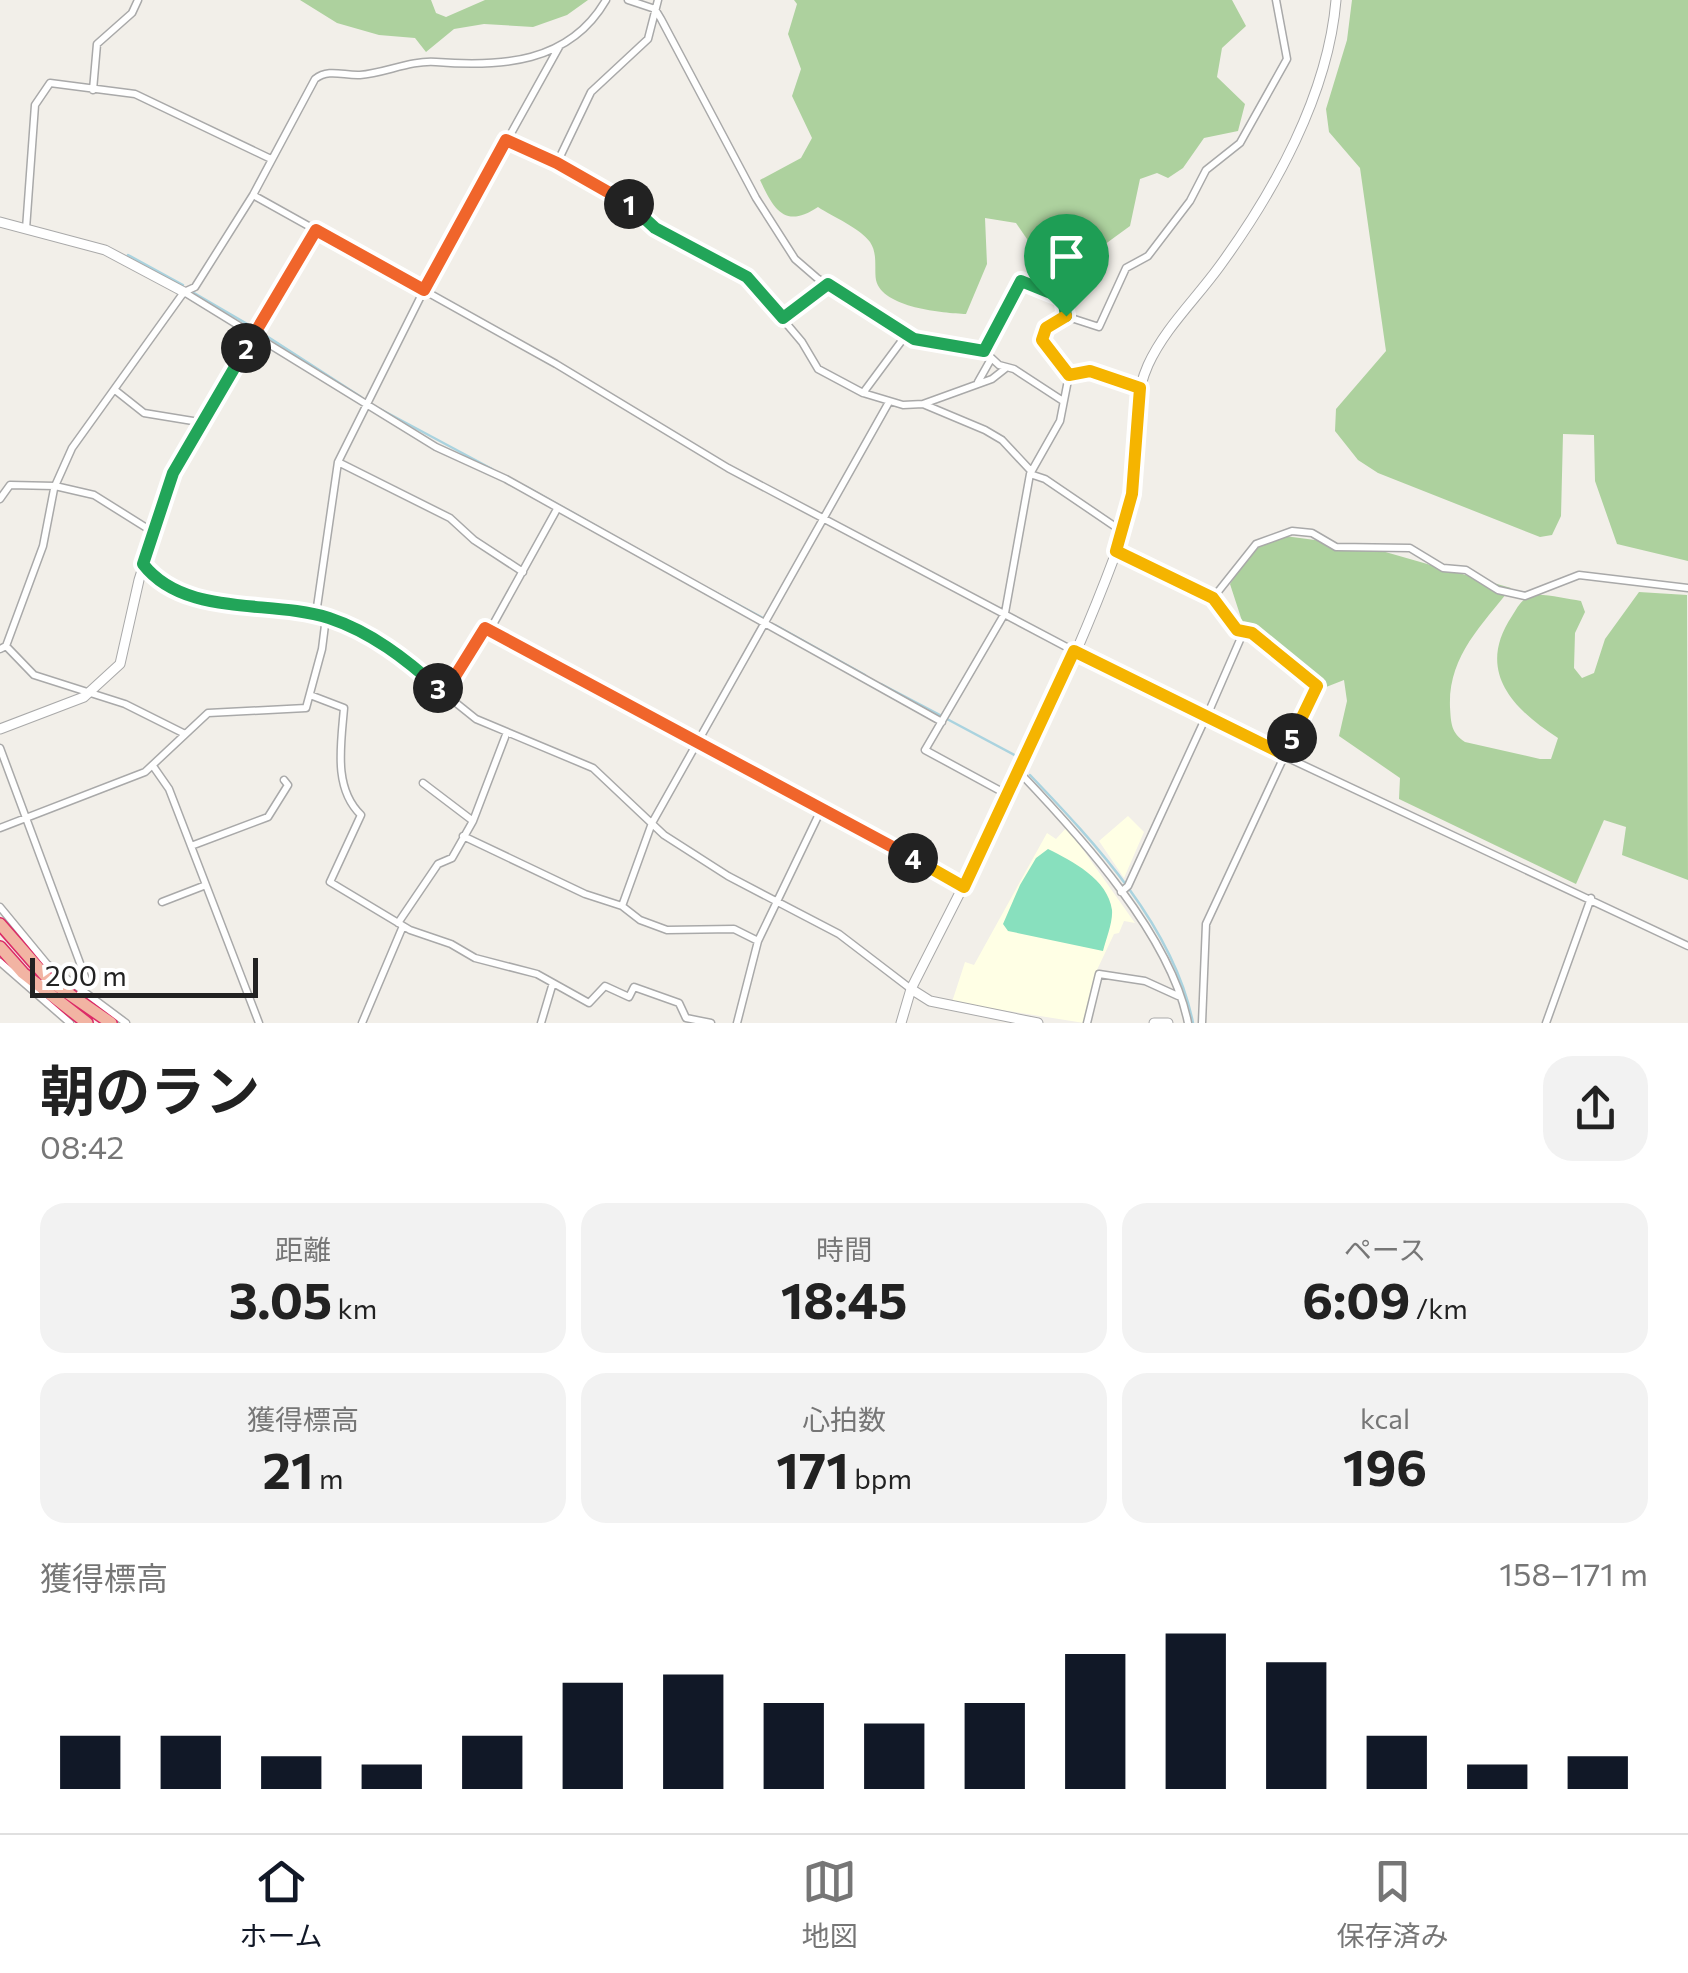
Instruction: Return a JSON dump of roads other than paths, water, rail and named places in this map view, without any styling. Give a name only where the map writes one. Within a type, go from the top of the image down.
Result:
[{"type":"highway","points":[[0,924],[49,980],[111,1023]]},
{"type":"highway","points":[[0,947],[23,974],[87,1023]]},
{"type":"street","points":[[93,90],[97,44],[132,12],[138,0]]},
{"type":"street","points":[[185,734],[95,692],[34,675],[3,648],[43,546],[55,488],[72,448],[184,292],[194,287],[253,195],[322,73],[360,75],[434,62],[476,67],[560,46],[576,36],[606,0]]},
{"type":"street","points":[[628,0],[655,9],[786,246],[828,284],[906,335],[937,346],[984,351],[991,359],[1063,400]]},
{"type":"street","points":[[557,163],[591,92],[648,39],[658,0]]},
{"type":"street","points":[[1069,375],[1042,340],[1046,328],[1066,316],[1099,327],[1126,268],[1148,256],[1190,201],[1206,170],[1240,143],[1288,59],[1276,0]]},
{"type":"street","points":[[901,1023],[911,989],[1021,774],[1124,532],[1132,494],[1140,388],[1165,334],[1238,240],[1296,134],[1322,76],[1336,0]]},
{"type":"street","points":[[316,614],[338,462],[424,290],[560,46]]},
{"type":"street","points":[[26,229],[36,105],[50,83],[135,94],[271,158]]},
{"type":"street","points":[[506,140],[628,203],[681,244],[747,277],[783,318],[818,369],[863,393],[889,402],[923,404],[1002,440],[1031,472],[1124,532]]},
{"type":"street","points":[[253,195],[728,468],[1074,651],[1206,719],[1688,946]]},
{"type":"street","points":[[0,222],[105,250],[184,292],[436,447],[944,719]]},
{"type":"street","points":[[0,728],[95,692],[120,664],[143,564],[173,473],[199,422],[316,230]]},
{"type":"street","points":[[984,351],[1021,281],[1063,298],[1066,316]]},
{"type":"street","points":[[783,318],[828,284]]},
{"type":"street","points":[[863,393],[906,335]]},
{"type":"street","points":[[978,383],[991,359]]},
{"type":"street","points":[[923,404],[1008,368]]},
{"type":"street","points":[[1069,375],[1090,371],[1140,388]]},
{"type":"street","points":[[1010,796],[925,750],[1005,613],[1031,472],[1054,435],[1069,375]]},
{"type":"street","points":[[114,390],[144,414],[199,422]]},
{"type":"street","points":[[622,906],[652,824],[889,402]]},
{"type":"street","points":[[338,462],[450,518],[474,540],[523,572]]},
{"type":"street","points":[[0,498],[10,485],[94,496],[154,532]]},
{"type":"street","points":[[490,630],[557,509]]},
{"type":"street","points":[[1213,598],[1256,544],[1292,531],[1312,533],[1336,547],[1410,548],[1443,568],[1466,570],[1498,590],[1525,596],[1578,575],[1688,588]]},
{"type":"street","points":[[1116,551],[1213,598],[1243,633],[1258,637],[1317,686],[1206,924],[1202,1023]]},
{"type":"street","points":[[143,564],[155,578],[187,596],[316,614],[379,642],[476,719],[593,768],[652,824],[728,876],[838,934],[930,1001],[1038,1023]]},
{"type":"street","points":[[0,828],[153,766],[208,714],[306,708],[326,617]]},
{"type":"street","points":[[444,694],[485,628],[964,887]]},
{"type":"street","points":[[1121,892],[1128,886],[1243,633]]},
{"type":"street","points":[[310,695],[344,708],[341,758],[346,800],[360,815],[330,882],[400,925],[452,944],[475,958],[537,974],[552,986],[589,1003],[605,986],[628,997],[634,986],[679,1003],[686,1018],[712,1023]]},
{"type":"street","points":[[362,1023],[400,925],[438,864],[452,858],[472,821],[507,732]]},
{"type":"street","points":[[0,748],[87,982],[80,992]]},
{"type":"street","points":[[153,766],[169,790],[259,1023]]},
{"type":"street","points":[[1021,774],[1074,830],[1121,892],[1169,965],[1188,1023]]},
{"type":"street","points":[[191,846],[268,818],[288,786],[284,780]]},
{"type":"street","points":[[423,783],[472,821]]},
{"type":"street","points":[[738,1023],[758,941],[821,810]]},
{"type":"street","points":[[463,836],[667,930],[734,929],[758,941]]},
{"type":"street","points":[[162,902],[206,885]]},
{"type":"street","points":[[1546,1023],[1591,898]]},
{"type":"street","points":[[0,908],[47,964],[126,1023]]},
{"type":"street","points":[[0,962],[70,1023]]},
{"type":"street","points":[[1087,1023],[1099,974],[1145,981],[1179,996]]},
{"type":"street","points":[[541,1023],[552,986]]},
{"type":"street","points":[[1154,1023],[1168,1023]]},
{"type":"waterway","points":[[128,255],[183,285]]},
{"type":"waterway","points":[[194,293],[249,325]]},
{"type":"waterway","points":[[265,335],[361,397]]},
{"type":"waterway","points":[[380,409],[492,469]]},
{"type":"waterway","points":[[525,486],[671,568]]},
{"type":"waterway","points":[[713,591],[763,618]]},
{"type":"waterway","points":[[775,625],[865,675]]},
{"type":"waterway","points":[[881,684],[940,715]]},
{"type":"waterway","points":[[947,719],[1020,758]]},
{"type":"waterway","points":[[1030,775],[1129,888],[1169,953],[1193,1023]]}]
